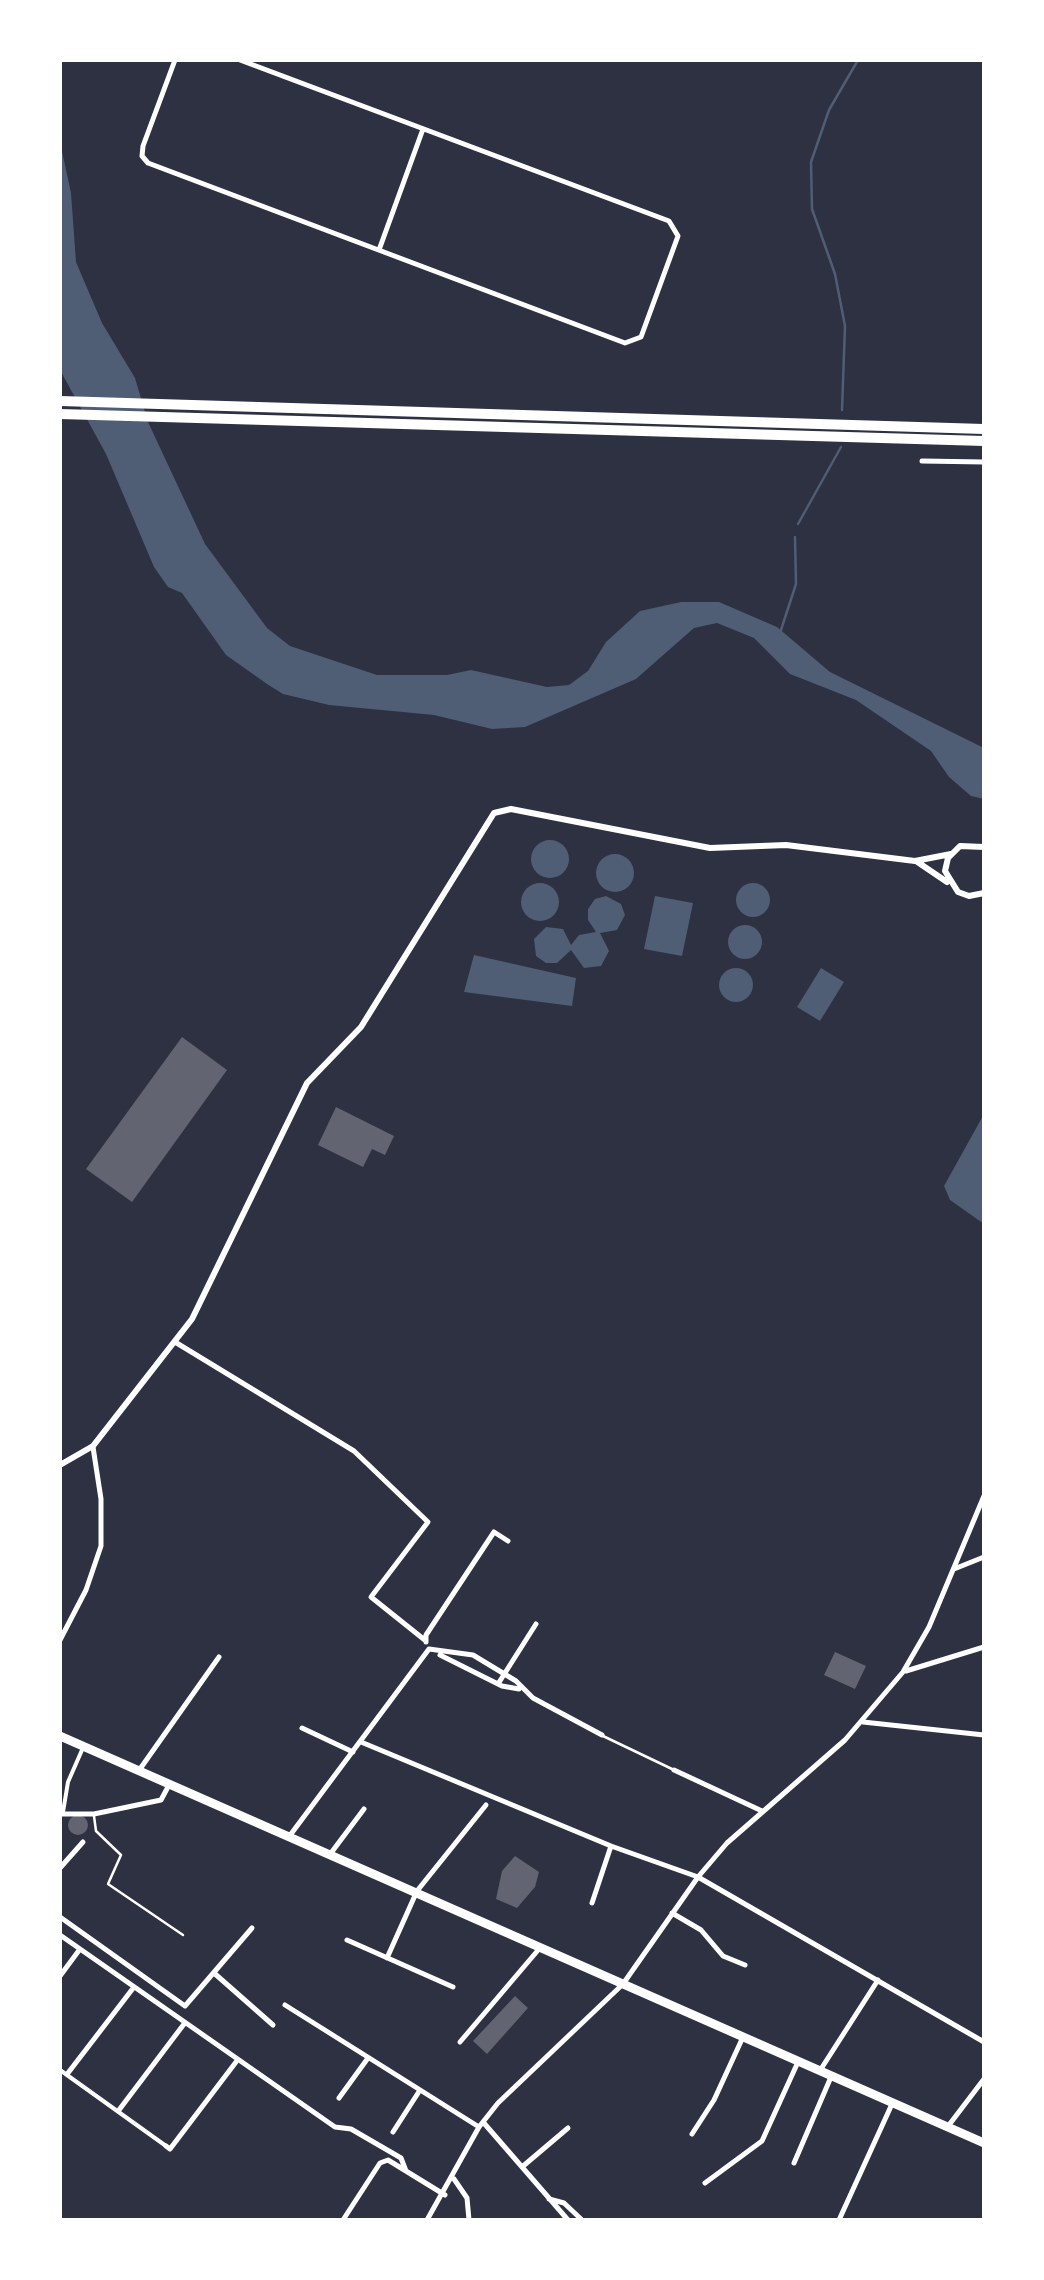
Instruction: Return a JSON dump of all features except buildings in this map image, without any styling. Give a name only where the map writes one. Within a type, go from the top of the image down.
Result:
[{"type":"highway","points":[[60,401],[798,430]]},
{"type":"highway","points":[[60,414],[879,432],[984,429]]},
{"type":"highway","points":[[879,432],[984,441]]},
{"type":"main road","points":[[60,1736],[332,1852],[984,2143]]},
{"type":"street","points":[[175,60],[142,146],[142,156],[148,163],[625,343],[640,337],[678,236],[670,221],[240,60]]},
{"type":"street","points":[[379,250],[423,129]]},
{"type":"street","points":[[922,461],[984,462]]},
{"type":"street","points":[[60,1465],[93,1446],[174,1342],[206,1293],[310,1078],[361,1027],[490,817],[503,808],[698,847],[786,845],[915,860],[951,854],[984,837]]},
{"type":"street","points":[[972,844],[984,847]]},
{"type":"street","points":[[950,884],[945,871],[951,854]]},
{"type":"street","points":[[915,860],[963,895],[984,893]]},
{"type":"street","points":[[174,1342],[365,1461],[428,1522],[371,1597],[426,1641],[429,1649],[498,1684],[519,1688],[602,1735]]},
{"type":"street","points":[[60,1640],[89,1584],[102,1540],[93,1446]]},
{"type":"street","points":[[428,2220],[481,2125],[516,2084],[623,1984],[698,1877],[862,1722],[903,1672],[925,1634],[984,1496]]},
{"type":"street","points":[[426,1641],[494,1532],[508,1541]]},
{"type":"street","points":[[953,1569],[984,1557]]},
{"type":"street","points":[[498,1684],[536,1624]]},
{"type":"street","points":[[903,1672],[984,1646]]},
{"type":"street","points":[[291,1834],[429,1649]]},
{"type":"street","points":[[438,1654],[473,1655],[516,1681],[519,1688]]},
{"type":"street","points":[[140,1769],[219,1657]]},
{"type":"street","points":[[862,1722],[984,1734]]},
{"type":"street","points":[[302,1728],[353,1752]]},
{"type":"street","points":[[361,1742],[612,1846],[698,1877],[984,2042]]},
{"type":"street","points":[[83,1746],[68,1782],[62,1813],[94,1814],[160,1800],[170,1782]]},
{"type":"street","points":[[674,1770],[763,1812]]},
{"type":"street","points":[[387,1958],[417,1891],[486,1805]]},
{"type":"street","points":[[332,1852],[364,1809]]},
{"type":"street","points":[[60,1868],[83,1842]]},
{"type":"street","points":[[592,1903],[612,1846]]},
{"type":"street","points":[[672,1914],[701,1930],[723,1956],[744,1965]]},
{"type":"street","points":[[60,1918],[185,2006],[252,1928]]},
{"type":"street","points":[[60,1935],[236,2062],[334,2127],[351,2129],[402,2158],[406,2171]]},
{"type":"street","points":[[347,1940],[453,1987]]},
{"type":"street","points":[[460,2042],[541,1947]]},
{"type":"street","points":[[60,1976],[80,1949]]},
{"type":"street","points":[[214,1972],[273,2025]]},
{"type":"street","points":[[820,2072],[878,1980]]},
{"type":"street","points":[[67,2074],[134,1987]]},
{"type":"street","points":[[285,2006],[481,2125],[568,2220]]},
{"type":"street","points":[[119,2111],[184,2023]]},
{"type":"street","points":[[692,2134],[717,2094],[742,2038]]},
{"type":"street","points":[[339,2098],[368,2058]]},
{"type":"street","points":[[60,2070],[168,2147],[236,2062]]},
{"type":"street","points":[[706,2182],[762,2141],[798,2062]]},
{"type":"street","points":[[794,2164],[831,2077]]},
{"type":"street","points":[[948,2128],[984,2079]]},
{"type":"street","points":[[394,2132],[420,2090]]},
{"type":"street","points":[[840,2220],[892,2104]]},
{"type":"street","points":[[522,2167],[568,2128]]},
{"type":"street","points":[[343,2220],[380,2163],[388,2160],[444,2195]]},
{"type":"street","points":[[454,2179],[467,2198],[469,2220]]},
{"type":"street","points":[[546,2199],[564,2203],[582,2220]]},
{"type":"lane","points":[[602,1735],[674,1770]]},
{"type":"lane","points":[[94,1814],[96,1831],[120,1855],[108,1884],[183,1935]]},
{"type":"water","points":[[60,142],[71,193],[76,262],[102,323],[135,378],[148,422],[205,544],[267,628],[290,646],[377,675],[447,675],[471,670],[547,687],[569,685],[588,671],[606,642],[640,611],[681,602],[719,602],[777,627],[830,672],[984,748],[984,799],[971,796],[949,777],[931,751],[856,700],[790,674],[754,638],[717,623],[694,628],[636,679],[525,727],[492,729],[434,715],[329,705],[283,694],[226,655],[182,593],[168,587],[154,567],[106,454],[60,370]]},
{"type":"water","points":[[550,840],[563,846],[569,859],[563,872],[550,878],[537,872],[531,859],[537,846]]},
{"type":"water","points":[[615,854],[628,860],[634,873],[628,886],[615,892],[602,886],[596,873],[602,860]]},
{"type":"water","points":[[540,883],[553,889],[559,902],[553,915],[540,921],[527,915],[521,902],[527,889]]},
{"type":"water","points":[[753,883],[765,888],[770,900],[765,912],[753,917],[741,912],[736,900],[741,888]]},
{"type":"water","points":[[606,896],[621,904],[625,915],[617,930],[600,933],[609,951],[601,966],[584,968],[571,950],[557,963],[546,963],[536,956],[534,939],[546,927],[563,929],[571,945],[579,935],[596,932],[588,920],[588,909],[595,899]]},
{"type":"water","points":[[655,896],[693,903],[682,956],[644,949]]},
{"type":"water","points":[[745,925],[757,930],[762,942],[757,954],[745,959],[733,954],[728,942],[733,930]]},
{"type":"water","points":[[474,955],[576,978],[572,1006],[464,992]]},
{"type":"water","points":[[736,968],[748,973],[753,985],[748,997],[736,1002],[724,997],[719,985],[724,973]]},
{"type":"water","points":[[821,968],[844,982],[820,1021],[797,1007]]},
{"type":"water","points":[[984,1114],[984,1224],[950,1200],[944,1186]]},
{"type":"waterway","points":[[842,410],[845,326],[835,274],[812,209],[811,162],[829,110],[858,60]]},
{"type":"waterway","points":[[798,524],[841,447]]},
{"type":"waterway","points":[[780,633],[796,584],[795,537]]}]
